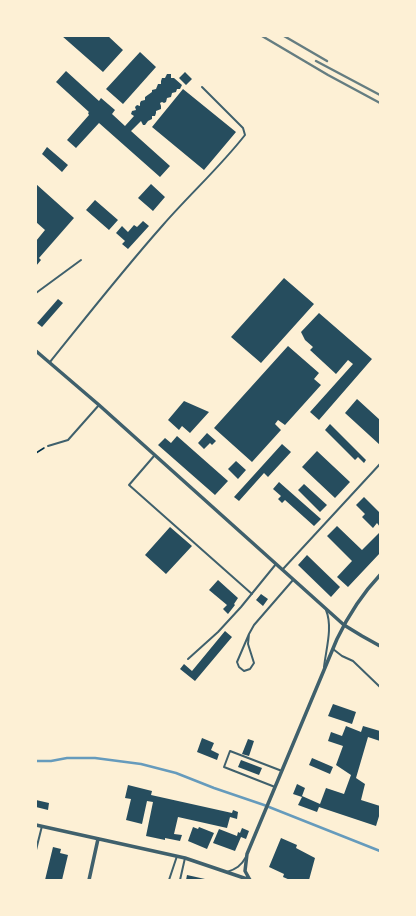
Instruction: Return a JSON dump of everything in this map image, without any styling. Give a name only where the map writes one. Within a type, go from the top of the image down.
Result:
[{"type":"street","points":[[36,351],[99,405],[154,456],[344,624],[380,646]]},
{"type":"street","points":[[250,880],[245,871],[247,854],[266,812],[323,672],[344,624],[372,583],[380,574]]},
{"type":"street","points":[[36,825],[185,858],[250,880]]},
{"type":"street","points":[[89,880],[98,839]]},
{"type":"lane","points":[[49,363],[162,226],[194,190],[227,157],[245,135],[243,128],[202,87]]},
{"type":"lane","points":[[36,293],[81,260]]},
{"type":"lane","points":[[48,446],[68,440],[99,405]]},
{"type":"lane","points":[[154,456],[129,485],[252,594]]},
{"type":"lane","points":[[283,569],[380,464]]},
{"type":"lane","points":[[188,659],[218,632],[252,594],[276,563]]},
{"type":"lane","points":[[249,634],[248,644],[254,663],[250,669],[244,671],[239,668],[237,662],[249,634],[254,625],[294,579]]},
{"type":"lane","points":[[323,672],[329,631],[329,616],[325,607]]},
{"type":"lane","points":[[333,649],[342,656],[353,661],[380,687]]},
{"type":"lane","points":[[276,788],[224,767],[230,751],[282,772]]},
{"type":"lane","points":[[36,850],[42,826]]},
{"type":"lane","points":[[227,872],[236,869],[247,854]]},
{"type":"lane","points":[[169,880],[177,856]]},
{"type":"lane","points":[[180,880],[185,858]]},
{"type":"path","points":[[36,454],[48,446]]},
{"type":"building","points":[[62,36],[108,36],[123,50],[103,72]]},
{"type":"building","points":[[140,52],[156,67],[123,104],[106,89]]},
{"type":"building","points":[[66,71],[99,101],[101,98],[115,110],[112,114],[125,126],[134,116],[131,114],[132,111],[136,110],[135,107],[137,105],[140,106],[141,101],[145,100],[145,97],[152,92],[152,90],[156,89],[158,84],[161,84],[162,78],[165,78],[167,74],[171,74],[171,78],[174,78],[182,85],[180,89],[177,89],[176,92],[172,93],[171,97],[167,98],[166,102],[160,103],[161,109],[156,111],[155,116],[152,116],[152,119],[145,125],[143,125],[141,121],[131,131],[170,166],[160,177],[99,123],[76,148],[67,140],[89,115],[89,112],[56,82]]},
{"type":"building","points":[[185,72],[192,79],[186,85],[179,78]]},
{"type":"building","points":[[183,89],[236,132],[204,170],[152,127]]},
{"type":"building","points":[[47,147],[68,165],[62,172],[42,154]]},
{"type":"building","points":[[36,184],[74,218],[39,258],[41,260],[36,266],[36,241],[45,230],[36,222]]},
{"type":"building","points":[[151,184],[165,197],[153,211],[138,198]]},
{"type":"building","points":[[95,200],[118,220],[109,230],[86,210]]},
{"type":"building","points":[[143,221],[149,226],[128,249],[122,244],[125,241],[116,233],[122,226],[128,232],[134,225],[137,227]]},
{"type":"building","points":[[284,278],[314,304],[261,363],[231,337]]},
{"type":"building","points":[[58,299],[63,303],[42,327],[37,323]]},
{"type":"building","points":[[319,313],[372,359],[319,420],[310,412],[353,364],[348,360],[336,374],[310,350],[313,347],[305,340],[301,332]]},
{"type":"building","points":[[288,346],[319,373],[314,379],[321,385],[285,425],[278,420],[275,424],[281,430],[252,462],[214,428]]},
{"type":"building","points":[[357,399],[380,420],[380,445],[345,413]]},
{"type":"building","points":[[184,401],[209,412],[190,433],[182,426],[179,430],[168,420]]},
{"type":"building","points":[[330,424],[366,460],[364,463],[358,457],[355,460],[325,430]]},
{"type":"building","points":[[207,433],[216,441],[212,445],[210,443],[204,449],[198,443]]},
{"type":"building","points":[[177,436],[228,481],[215,495],[158,445],[165,438],[171,443]]},
{"type":"building","points":[[282,444],[291,452],[268,477],[264,473],[239,501],[234,497]]},
{"type":"building","points":[[317,451],[350,482],[335,498],[302,467]]},
{"type":"building","points":[[236,461],[246,470],[238,479],[228,469]]},
{"type":"building","points":[[279,482],[321,519],[314,526],[285,500],[282,503],[278,499],[281,496],[273,489]]},
{"type":"building","points":[[304,484],[327,505],[320,512],[298,490]]},
{"type":"building","points":[[364,497],[380,513],[380,527],[377,523],[373,528],[362,517],[365,514],[356,505]]},
{"type":"building","points":[[337,526],[362,550],[380,532],[380,553],[348,587],[337,577],[352,561],[327,536]]},
{"type":"building","points":[[170,527],[192,546],[166,574],[145,555]]},
{"type":"building","points":[[307,555],[340,587],[331,597],[298,565]]},
{"type":"building","points":[[218,580],[238,598],[228,614],[223,609],[227,605],[209,590]]},
{"type":"building","points":[[261,594],[268,599],[263,606],[256,600]]},
{"type":"building","points":[[225,631],[232,637],[195,681],[180,669],[184,664],[192,671]]},
{"type":"building","points":[[333,704],[356,712],[352,724],[328,716]]},
{"type":"building","points":[[346,726],[361,732],[363,726],[380,731],[380,741],[368,737],[356,778],[365,784],[361,800],[380,806],[380,813],[376,826],[319,807],[317,812],[298,805],[302,797],[293,794],[297,784],[305,788],[302,796],[320,804],[326,788],[344,794],[351,775],[336,765],[343,746],[328,741],[331,732],[342,736]]},
{"type":"building","points":[[202,738],[214,743],[211,750],[219,754],[217,760],[197,752]]},
{"type":"building","points":[[248,739],[254,741],[249,756],[242,754]]},
{"type":"building","points":[[312,758],[333,767],[330,774],[309,765]]},
{"type":"building","points":[[241,760],[262,768],[259,775],[238,767]]},
{"type":"building","points":[[128,785],[152,791],[151,795],[232,813],[233,810],[238,812],[237,819],[230,817],[227,828],[178,817],[174,834],[182,835],[180,841],[146,836],[153,802],[147,801],[142,824],[126,820],[131,799],[125,798]]},
{"type":"building","points":[[36,800],[49,803],[48,810],[36,807]]},
{"type":"building","points":[[193,827],[198,829],[199,827],[214,833],[207,849],[188,841]]},
{"type":"building","points":[[242,828],[249,831],[246,839],[241,837],[235,851],[213,843],[219,829],[237,836],[238,832],[240,833]]},
{"type":"building","points":[[281,838],[297,845],[296,848],[315,858],[309,880],[290,880],[283,877],[284,874],[269,867]]},
{"type":"building","points":[[53,847],[61,849],[60,853],[68,855],[62,880],[45,880]]},
{"type":"building","points":[[187,875],[205,879],[205,880],[186,880]]},
{"type":"waterway","points":[[36,761],[51,761],[67,758],[95,758],[141,764],[176,773],[264,805],[380,851]]},
{"type":"railway","points":[[262,36],[328,75],[380,103]]},
{"type":"railway","points":[[284,36],[327,61]]},
{"type":"railway","points":[[316,61],[380,95]]}]
